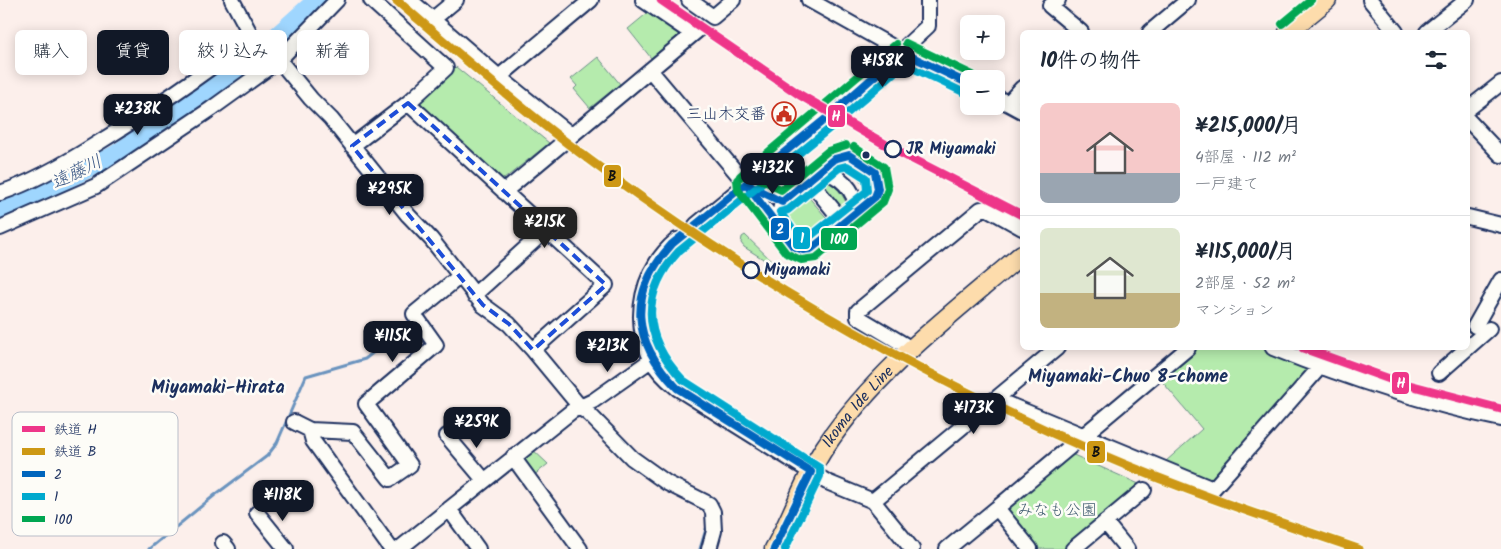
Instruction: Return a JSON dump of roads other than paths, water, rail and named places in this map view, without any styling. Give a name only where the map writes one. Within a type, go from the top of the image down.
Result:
[{"type":"main road","points":[[1290,30],[1327,0]]},
{"type":"main road","name":"Ikoma Ide Line","points":[[774,549],[811,472],[844,421],[910,348],[1020,256]]},
{"type":"street","points":[[232,0],[249,30]]},
{"type":"street","points":[[287,48],[337,0]]},
{"type":"street","points":[[352,146],[408,103],[446,68],[371,0]]},
{"type":"street","points":[[410,0],[571,136]]},
{"type":"street","points":[[432,20],[456,0]]},
{"type":"street","points":[[499,77],[591,0]]},
{"type":"street","points":[[504,192],[696,32],[643,0]]},
{"type":"street","points":[[689,0],[714,17],[733,0]]},
{"type":"street","points":[[809,0],[902,52],[960,80]]},
{"type":"street","points":[[845,103],[928,26],[928,0]]},
{"type":"street","points":[[1058,0],[1050,6],[1079,30]]},
{"type":"street","points":[[1152,30],[1188,0]]},
{"type":"street","points":[[1370,0],[1394,30]]},
{"type":"street","points":[[1430,30],[1467,0]]},
{"type":"street","points":[[650,70],[746,184],[793,246],[803,250],[811,249],[875,197],[878,189],[875,172],[849,155],[834,159],[782,202],[777,223]]},
{"type":"street","points":[[287,71],[331,119],[408,215],[431,239],[474,295],[483,305],[509,324],[533,350],[580,408],[590,415],[632,458],[667,483],[709,504],[713,512],[714,531],[708,549]]},
{"type":"street","points":[[0,193],[14,189],[74,158],[132,123],[203,75]]},
{"type":"street","points":[[0,228],[96,186],[212,109],[255,75]]},
{"type":"street","points":[[1470,107],[1501,83]]},
{"type":"street","points":[[1005,98],[1020,89]]},
{"type":"street","points":[[1005,102],[1020,111]]},
{"type":"street","points":[[408,103],[606,285],[533,350]]},
{"type":"street","points":[[696,225],[828,116]]},
{"type":"street","points":[[1470,122],[1501,155]]},
{"type":"street","points":[[819,170],[838,176],[855,197],[858,211]]},
{"type":"street","points":[[808,179],[844,223]]},
{"type":"street","points":[[746,184],[782,202]]},
{"type":"street","points":[[910,348],[858,316],[858,311],[981,209],[988,209],[1020,227]]},
{"type":"street","points":[[1470,218],[1501,225]]},
{"type":"street","points":[[474,295],[546,230]]},
{"type":"street","points":[[677,240],[654,266],[643,291],[642,336],[651,360],[660,373],[676,388],[827,482],[873,501],[912,549]]},
{"type":"street","points":[[294,422],[310,430],[353,432],[390,480],[410,465],[366,404],[436,345],[414,314],[460,276]]},
{"type":"street","points":[[1495,330],[1471,324],[1501,280]]},
{"type":"street","points":[[1470,349],[1495,330]]},
{"type":"street","points":[[873,501],[1055,350]]},
{"type":"street","points":[[947,549],[1186,350]]},
{"type":"street","points":[[1278,350],[1320,367],[1444,408],[1501,418]]},
{"type":"street","points":[[1439,373],[1469,350]]},
{"type":"street","points":[[399,549],[572,411],[580,408],[651,360]]},
{"type":"street","points":[[995,399],[1213,489],[1320,367]]},
{"type":"street","points":[[310,430],[313,441],[391,549]]},
{"type":"street","points":[[448,436],[484,480]]},
{"type":"street","points":[[513,457],[580,549]]},
{"type":"street","points":[[1073,549],[1144,490]]},
{"type":"street","points":[[997,508],[1030,549]]},
{"type":"street","points":[[449,509],[478,549]]},
{"type":"street","points":[[257,513],[286,549]]},
{"type":"street","points":[[1105,522],[1127,549]]},
{"type":"waterway","name":"遠藤川","points":[[0,212],[115,155],[241,68],[317,0]]},
{"type":"waterway","points":[[178,525],[267,456],[277,443],[306,376],[365,359],[409,324]]},
{"type":"waterway","points":[[700,549],[707,526]]},
{"type":"waterway","points":[[149,549],[165,536]]},
{"type":"tunnel","points":[[698,30],[713,17]]},
{"type":"tunnel","points":[[829,116],[845,103]]},
{"type":"tunnel","points":[[677,240],[696,225]]},
{"type":"rail line","name":"B","points":[[396,0],[476,69],[613,177],[728,256],[846,328],[969,393],[1127,466],[1258,515],[1358,549]]},
{"type":"rail line","name":"H","points":[[661,0],[800,95],[895,150],[1020,214]]},
{"type":"rail line","name":"H","points":[[1309,350],[1398,382],[1501,409]]},
{"type":"place","name":"三山木交番","points":[[784,114]]},
{"type":"place","name":"JR Miyamaki","points":[[893,149]]},
{"type":"place","name":"Miyamaki","points":[[751,270]]},
{"type":"district","name":"Miyamaki-Chuo 8-chome","points":[[1128,377]]},
{"type":"district","name":"Miyamaki-Hirata","points":[[218,388]]},
{"type":"park label","name":"みなも公園","points":[[1057,510]]}]
